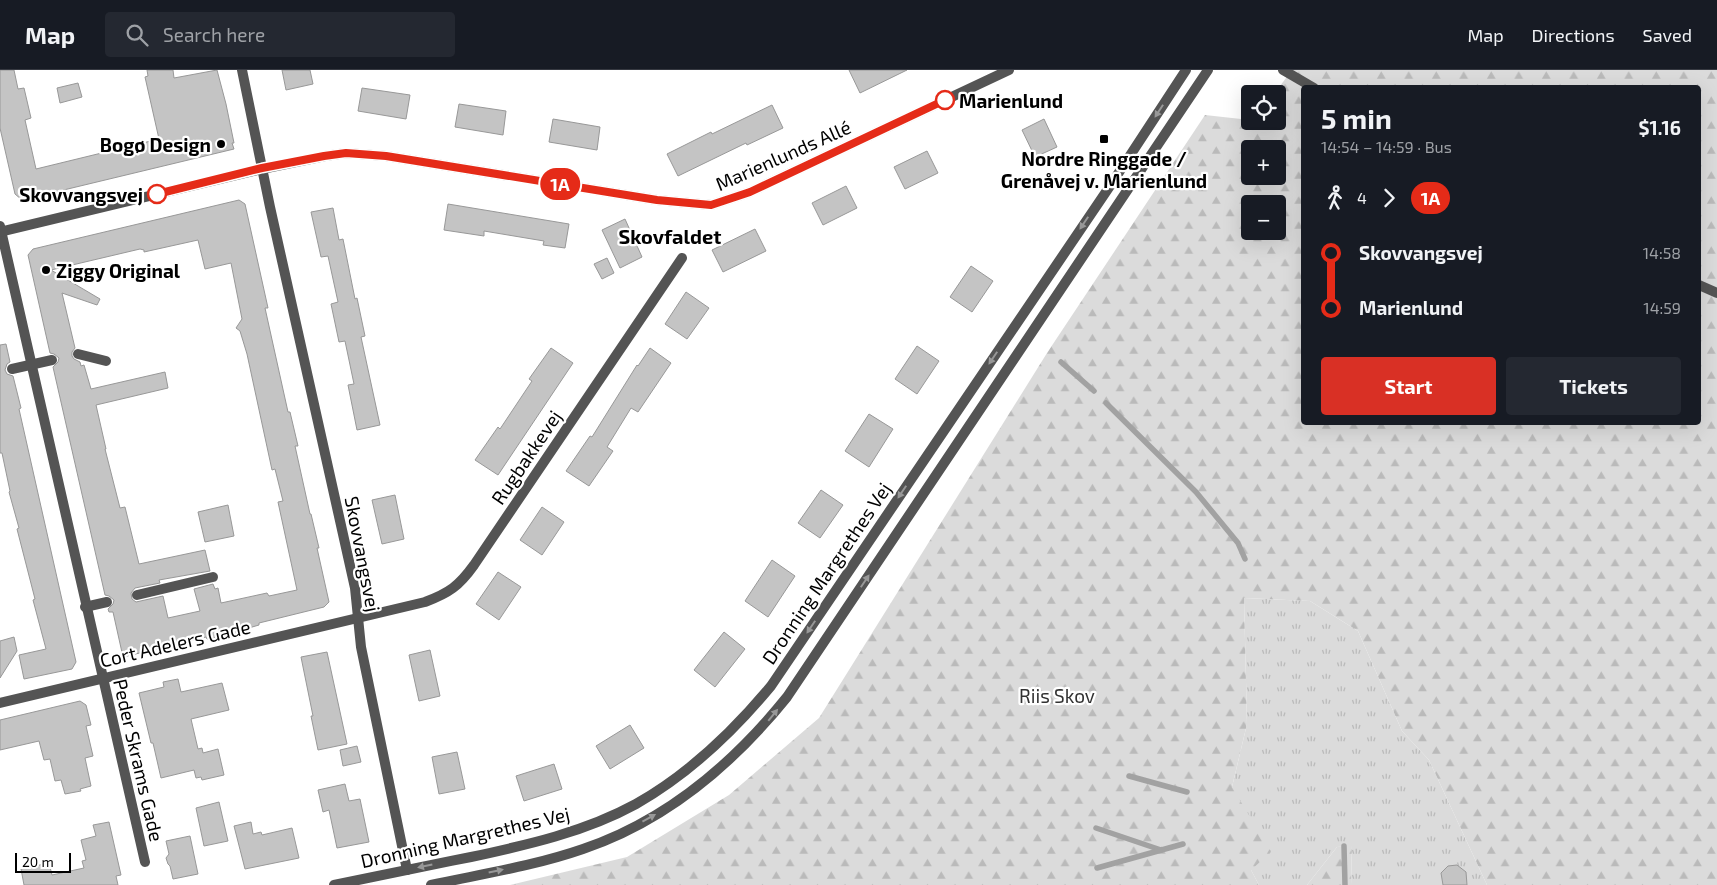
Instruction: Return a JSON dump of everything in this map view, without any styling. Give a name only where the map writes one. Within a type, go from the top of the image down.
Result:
[{"type":"street","name":"Skovvangsvej","points":[[242,70],[355,588],[361,647],[407,870]]},
{"type":"street","name":"Marienlunds Allé","points":[[0,229],[262,168],[346,153],[367,154],[657,200],[711,205],[750,192],[1009,70]]},
{"type":"street","name":"Dronning Margrethes Vej","points":[[334,885],[541,840],[577,830],[635,804],[669,784],[727,736],[771,686],[1128,159],[1186,70]]},
{"type":"street","name":"Dronning Margrethes Vej","points":[[431,885],[547,859],[583,849],[617,835],[680,800],[740,751],[787,697],[803,674],[1208,70]]},
{"type":"street","points":[[1283,70],[1309,85]]},
{"type":"street","name":"Peder Skrams Gade","points":[[0,229],[144,862]]},
{"type":"street","name":"Rugbakkevej","points":[[357,618],[440,597],[453,590],[465,578],[682,258]]},
{"type":"street","points":[[1701,287],[1717,293]]},
{"type":"street","points":[[78,354],[106,361]]},
{"type":"street","points":[[12,369],[52,360]]},
{"type":"street","points":[[137,595],[213,577]]},
{"type":"street","points":[[86,607],[107,602]]},
{"type":"street","name":"Cort Adelers Gade","points":[[0,702],[357,618]]},
{"type":"green space","name":"Riis Skov","points":[[1292,70],[1717,70],[1717,885],[1487,885],[1429,760],[1402,731],[1358,631],[1310,601],[1244,598],[1247,724],[1232,787],[1271,852],[1251,870],[1259,885],[510,885],[627,857],[729,795],[819,718],[1047,353],[1205,115],[1241,119],[1241,130],[1286,130],[1286,85],[1281,85]]},
{"type":"green space","points":[[1244,598],[1310,601],[1358,631],[1402,731],[1429,760],[1487,885],[1351,885],[1352,846],[1337,847],[1307,885],[1259,885],[1251,870],[1232,787],[1247,724]]},
{"type":"green space","points":[[1352,845],[1351,885],[1307,885],[1337,847]]},
{"type":"building","points":[[0,70],[14,70],[18,89],[24,88],[31,118],[25,120],[36,169],[159,139],[145,77],[148,76],[147,70],[173,70],[174,78],[217,70],[226,104],[234,149],[22,200],[15,194],[0,128]]},
{"type":"building","points":[[282,70],[310,70],[313,84],[286,90]]},
{"type":"building","points":[[849,70],[907,70],[860,93]]},
{"type":"building","points":[[78,83],[82,97],[60,103],[57,88]]},
{"type":"building","points":[[362,88],[410,95],[406,119],[358,111]]},
{"type":"building","points":[[459,104],[506,111],[503,135],[455,127]]},
{"type":"building","points":[[772,105],[783,128],[747,145],[746,143],[678,176],[667,154]]},
{"type":"building","points":[[553,119],[600,127],[597,150],[549,142]]},
{"type":"building","points":[[1044,119],[1057,147],[1035,157],[1022,130]]},
{"type":"building","points":[[927,151],[938,173],[905,189],[894,167]]},
{"type":"building","points":[[846,186],[857,208],[823,225],[812,203]]},
{"type":"building","points":[[239,200],[245,204],[268,308],[265,308],[288,412],[290,412],[298,446],[295,446],[319,548],[317,548],[329,602],[324,607],[259,623],[259,625],[242,630],[242,632],[207,639],[206,637],[123,657],[113,612],[109,612],[108,609],[114,600],[105,595],[53,367],[59,358],[50,353],[28,255],[33,249]],"holes":[[[198,240],[205,269],[231,263],[242,319],[236,328],[240,331],[247,354],[272,470],[275,469],[283,501],[278,502],[297,590],[269,596],[267,593],[221,603],[218,588],[215,589],[213,584],[194,589],[200,611],[168,618],[163,596],[136,602],[132,599],[131,593],[135,588],[160,583],[159,580],[210,571],[205,550],[139,564],[125,507],[120,508],[96,405],[168,388],[165,372],[91,389],[84,365],[81,366],[80,362],[72,356],[75,348],[62,293],[97,305],[100,299],[51,270],[140,249],[144,250],[144,252]]]},
{"type":"building","points":[[448,204],[569,224],[565,248],[543,245],[544,241],[484,231],[484,236],[444,230]]},
{"type":"building","points":[[333,208],[339,240],[343,239],[355,299],[357,298],[365,336],[361,337],[380,425],[357,430],[348,385],[354,384],[345,341],[339,342],[331,304],[338,302],[328,256],[321,257],[311,212]]},
{"type":"building","points":[[625,219],[642,257],[620,268],[602,230]]},
{"type":"building","points":[[755,229],[766,251],[723,272],[712,250]]},
{"type":"building","points":[[607,258],[614,273],[602,279],[594,264]]},
{"type":"building","points":[[971,266],[993,281],[972,312],[950,297]]},
{"type":"building","points":[[686,292],[709,308],[687,339],[665,324]]},
{"type":"building","points":[[6,344],[10,362],[5,370],[7,374],[13,376],[21,408],[19,409],[76,662],[72,669],[24,679],[19,655],[46,649],[17,529],[19,528],[9,492],[2,453],[0,453],[0,345]]},
{"type":"building","points":[[917,346],[939,361],[917,394],[895,379]]},
{"type":"building","points":[[551,348],[573,363],[498,475],[475,460],[498,427],[500,429],[532,381],[529,379]]},
{"type":"building","points":[[650,348],[671,363],[638,412],[631,408],[607,447],[613,451],[589,486],[566,471],[590,436],[592,437],[637,365]]},
{"type":"building","points":[[869,414],[893,429],[869,467],[845,451]]},
{"type":"building","points":[[821,490],[843,505],[820,538],[798,523]]},
{"type":"building","points":[[395,495],[404,539],[382,544],[372,500]]},
{"type":"building","points":[[228,505],[234,536],[205,542],[198,512]]},
{"type":"building","points":[[542,507],[564,522],[542,555],[520,540]]},
{"type":"building","points":[[772,560],[795,576],[768,617],[745,601]]},
{"type":"building","points":[[498,572],[521,587],[499,620],[476,604]]},
{"type":"building","points":[[724,632],[745,649],[715,687],[694,670]]},
{"type":"building","points":[[14,637],[17,651],[0,678],[0,641]]},
{"type":"building","points":[[430,650],[440,696],[419,701],[409,655]]},
{"type":"building","points":[[327,652],[347,744],[318,750],[301,657]]},
{"type":"building","points":[[178,679],[181,692],[222,683],[229,710],[191,719],[198,749],[202,748],[203,753],[218,749],[224,775],[202,780],[201,777],[196,778],[194,770],[161,778],[139,693],[164,687],[163,682]]},
{"type":"building","points":[[80,701],[86,705],[91,725],[86,726],[93,756],[85,758],[91,786],[80,789],[81,791],[65,794],[61,780],[55,781],[50,759],[44,760],[39,741],[0,750],[0,720]]},
{"type":"building","points":[[630,725],[644,748],[610,769],[596,746]]},
{"type":"building","points":[[357,746],[361,762],[343,766],[340,750]]},
{"type":"building","points":[[457,752],[465,789],[439,794],[432,757]]},
{"type":"building","points":[[554,764],[562,789],[524,801],[516,776]]},
{"type":"building","points":[[345,784],[349,801],[360,799],[369,842],[337,848],[329,810],[323,812],[318,790]]},
{"type":"building","points":[[219,802],[228,841],[204,846],[196,808]]},
{"type":"building","points":[[109,822],[121,875],[116,876],[118,885],[24,885],[21,869],[49,863],[52,875],[84,868],[82,861],[86,860],[81,840],[96,836],[93,825]]},
{"type":"building","points":[[251,822],[253,834],[261,832],[262,835],[292,828],[299,858],[245,869],[234,826]]},
{"type":"building","points":[[190,836],[198,874],[173,879],[166,858],[169,854],[166,841]]},
{"type":"building","points":[[1457,865],[1466,872],[1467,885],[1443,885],[1441,873],[1448,866]]},
{"type":"waterway","points":[[1061,362],[1094,391]]},
{"type":"waterway","points":[[1106,403],[1196,492],[1238,543],[1245,559]]},
{"type":"waterway","points":[[1129,776],[1187,792]]},
{"type":"waterway","points":[[1096,828],[1161,850]]},
{"type":"waterway","points":[[1097,868],[1183,844]]},
{"type":"waterway","points":[[1344,846],[1345,885]]},
{"type":"bus line","name":"1A","points":[[157,194],[262,168],[346,153],[386,156],[657,200],[711,205],[750,192],[945,100]]},
{"type":"place","name":"Marienlund","points":[[945,100]]},
{"type":"place","name":"Nordre Ringgade / Grenåvej v. Marienlund","points":[[1104,139]]},
{"type":"place","name":"Bogø Design","points":[[221,144]]},
{"type":"place","name":"Skovvangsvej","points":[[157,194]]},
{"type":"place","name":"Ziggy Original","points":[[46,270]]},
{"type":"district","name":"Skovfaldet","points":[[670,236]]}]
